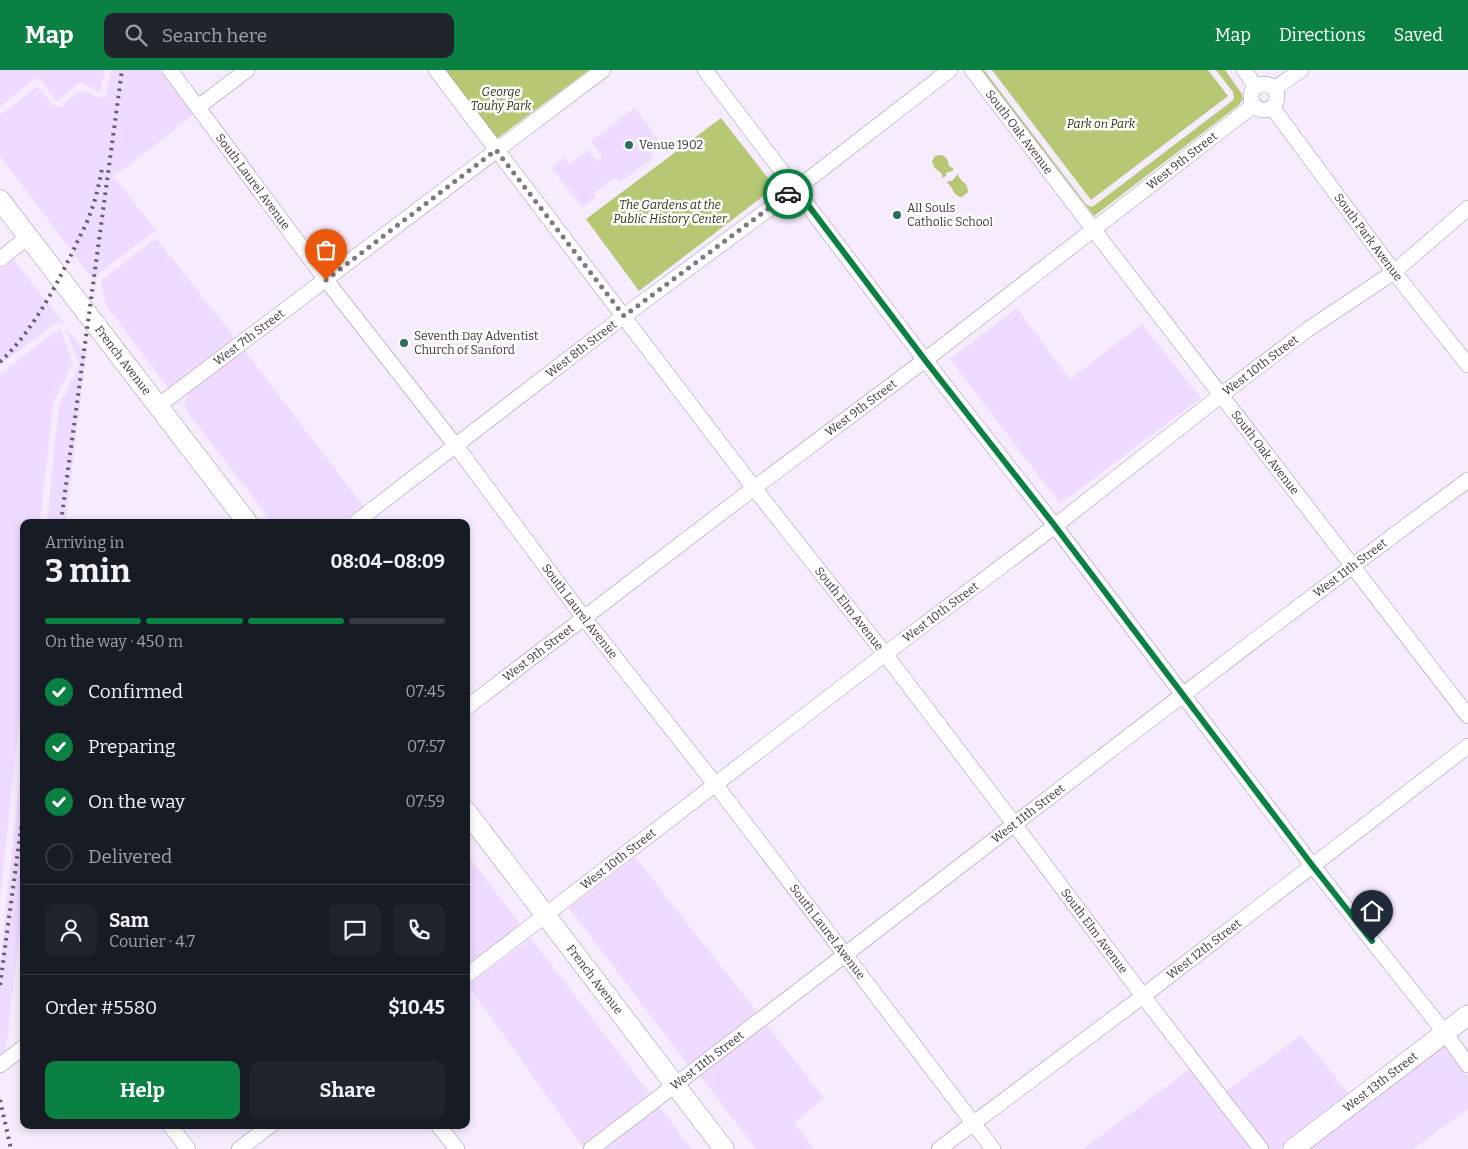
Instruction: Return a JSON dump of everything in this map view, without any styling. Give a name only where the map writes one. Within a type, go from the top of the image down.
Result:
[{"type":"main road","name":"French Avenue","points":[[0,200],[245,519]]},
{"type":"main road","name":"French Avenue","points":[[470,816],[724,1149]]},
{"type":"main road","name":"West 13th Street","points":[[1293,1149],[1468,1015]]},
{"type":"street","name":"South Laurel Avenue","points":[[170,70],[326,280],[456,446],[584,618],[846,954],[993,1149]]},
{"type":"street","points":[[198,107],[248,70]]},
{"type":"street","name":"South Elm Avenue","points":[[436,70],[754,488],[885,654],[1143,996],[1262,1149]]},
{"type":"street","name":"West 7th Street","points":[[158,406],[603,70]]},
{"type":"street","points":[[705,70],[1312,865],[1468,1065]]},
{"type":"street","name":"West 8th Street","points":[[360,519],[624,316],[796,189],[950,70]]},
{"type":"street","name":"South Oak Avenue","points":[[972,70],[1220,396],[1468,716]]},
{"type":"street","points":[[1244,70],[1256,87]]},
{"type":"street","points":[[1274,89],[1301,70]]},
{"type":"street","points":[[1265,84],[1274,89],[1277,99],[1272,107],[1262,110],[1254,106],[1251,96],[1256,87],[1265,84]]},
{"type":"street","name":"West 9th Street","points":[[470,705],[925,360],[1254,106]]},
{"type":"street","name":"South Park Avenue","points":[[1272,107],[1394,272],[1468,365]]},
{"type":"street","name":"West 10th Street","points":[[470,973],[885,654],[1055,526],[1220,396],[1307,330],[1394,272],[1468,208]]},
{"type":"street","points":[[0,259],[28,237]]},
{"type":"street","name":"West 11th Street","points":[[591,1149],[1183,694],[1468,480]]},
{"type":"street","name":"West 12th Street","points":[[939,1149],[1143,996],[1468,746]]},
{"type":"street","points":[[0,1065],[20,1050]]},
{"type":"street","points":[[173,1129],[188,1149]]},
{"type":"street","points":[[240,1149],[266,1129]]},
{"type":"street","points":[[441,1129],[457,1149]]},
{"type":"shaded area","points":[[0,70],[105,70],[100,92],[80,82],[57,101],[38,77],[0,106]]},
{"type":"shaded area","points":[[111,70],[160,70],[194,114],[126,168],[113,175],[157,232],[152,233],[97,275],[95,282],[0,156],[0,115],[38,86],[52,104],[57,107],[82,90],[103,98],[106,96]]},
{"type":"shaded area","name":"Venue 1902","points":[[634,108],[648,124],[662,147],[651,155],[653,158],[619,183],[615,177],[594,193],[596,197],[582,208],[551,167],[564,157],[570,164],[589,150],[597,161],[603,157],[591,141]]},
{"type":"shaded area","points":[[156,238],[235,338],[168,388],[106,305],[101,281]]},
{"type":"shaded area","points":[[13,258],[63,323],[55,323],[0,365],[0,269]]},
{"type":"shaded area","points":[[1017,308],[1070,379],[1142,324],[1201,398],[1060,504],[950,359]]},
{"type":"shaded area","points":[[65,327],[86,353],[66,519],[47,519],[59,406],[79,366]]},
{"type":"shaded area","points":[[60,328],[73,364],[53,404],[40,519],[20,519],[20,714],[0,899],[0,374]]},
{"type":"shaded area","points":[[243,348],[364,507],[347,519],[270,519],[186,410],[184,406],[190,389]]},
{"type":"shaded area","points":[[20,776],[20,929],[6,1050],[0,1054],[0,962]]},
{"type":"shaded area","points":[[635,857],[757,1012],[688,1065],[569,908]]},
{"type":"shaded area","points":[[470,858],[521,925],[470,963]]},
{"type":"shaded area","points":[[531,938],[650,1094],[582,1146],[470,988],[470,984]]},
{"type":"shaded area","points":[[767,1025],[824,1098],[795,1123],[814,1149],[756,1149],[700,1076]]},
{"type":"shaded area","points":[[1301,1035],[1350,1095],[1280,1149],[1271,1149],[1226,1091]]},
{"type":"shaded area","points":[[1444,1044],[1468,1077],[1468,1109],[1413,1149],[1307,1149]]},
{"type":"shaded area","points":[[1190,1069],[1252,1149],[1083,1149]]},
{"type":"shaded area","points":[[660,1107],[692,1149],[605,1149]]},
{"type":"green space","name":"George Touhy Park","points":[[443,70],[589,70],[495,140]]},
{"type":"green space","points":[[982,70],[984,70],[1086,204],[1091,207],[1232,101],[1234,98],[1233,92],[1216,70],[1225,70],[1242,94],[1243,99],[1239,105],[1094,216]]},
{"type":"green space","name":"Park on Park","points":[[992,70],[1208,70],[1228,96],[1091,200]]},
{"type":"green space","name":"The Gardens at the Public History Center","points":[[721,118],[775,187],[639,291],[586,219]]},
{"type":"green space","points":[[935,156],[946,157],[949,166],[954,169],[946,173],[946,176],[942,178],[942,174],[934,167],[932,161]]},
{"type":"green space","points":[[958,174],[968,188],[968,192],[962,197],[956,195],[947,183],[952,181]]},
{"type":"railway","points":[[61,519],[122,70]]},
{"type":"railway","points":[[0,362],[12,350],[42,309],[59,279],[88,218],[96,197],[102,169]]},
{"type":"railway","points":[[0,985],[20,836]]},
{"type":"railway","points":[[0,1100],[11,1149]]},
{"type":"way so far","points":[[326,280],[496,150],[624,316],[788,194]]},
{"type":"place","name":"Venue 1902","points":[[629,145]]},
{"type":"place","name":"All Souls Catholic School","points":[[897,215]]},
{"type":"place","name":"Seventh Day Adventist Church of Sanford","points":[[404,343]]},
{"type":"route","points":[[788,194],[796,189],[925,360],[1055,526],[1312,865],[1372,941]]}]
